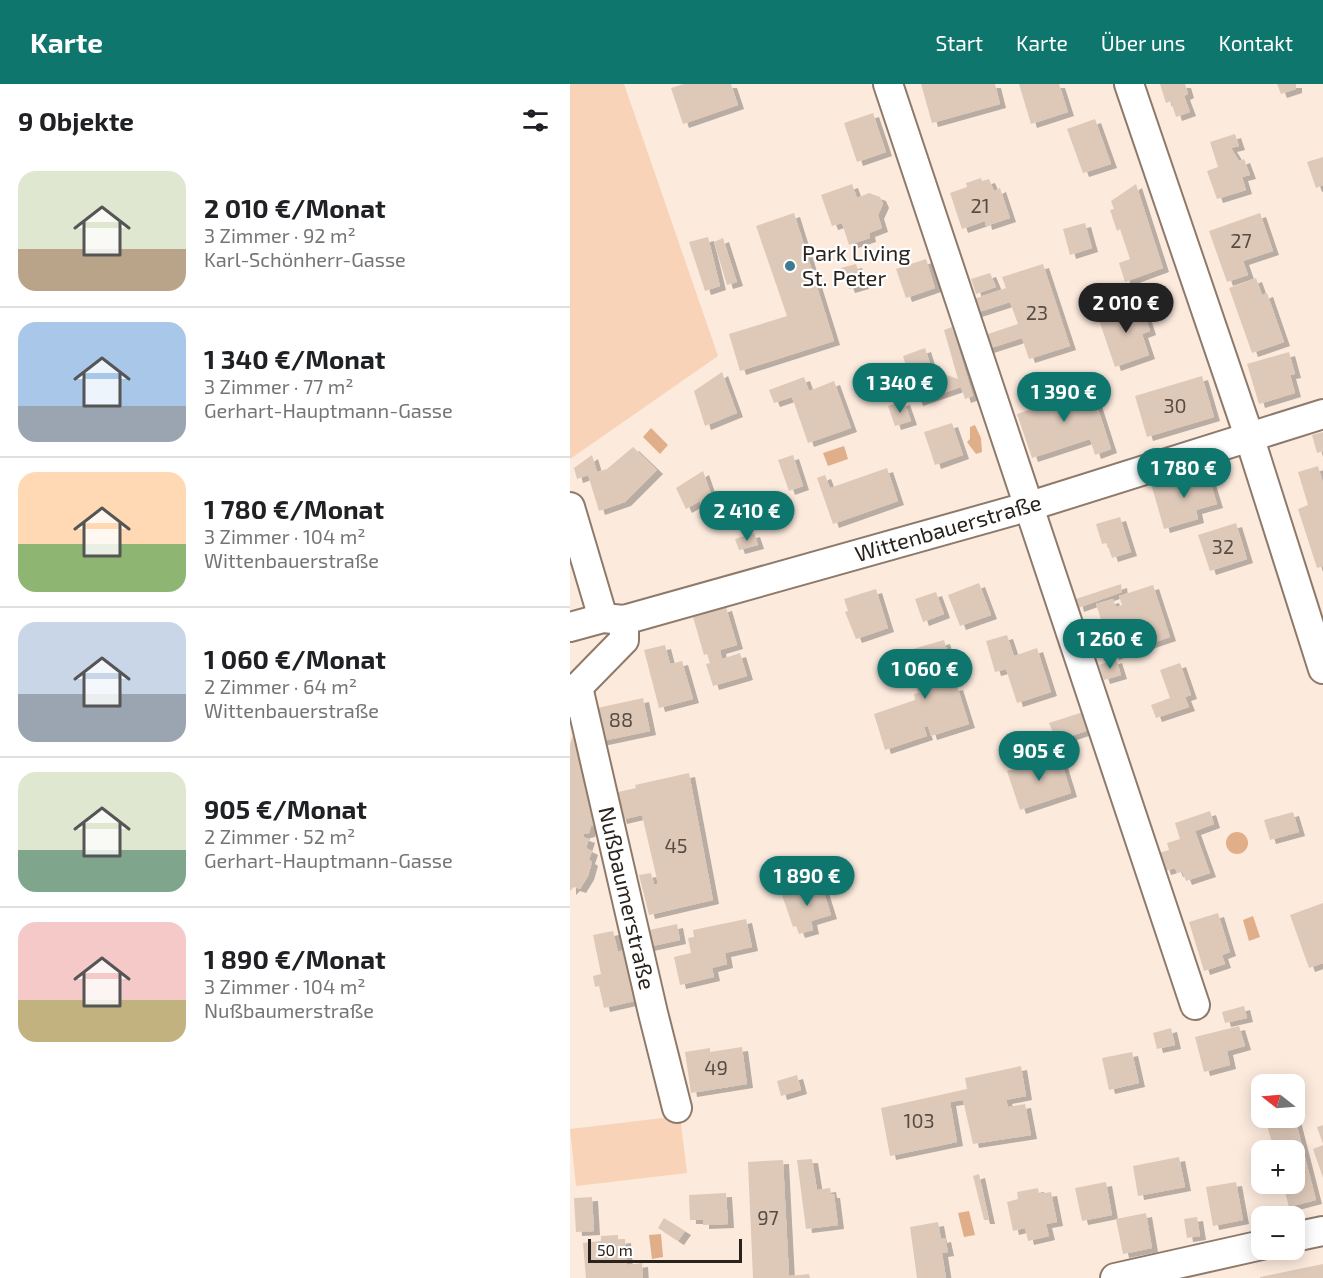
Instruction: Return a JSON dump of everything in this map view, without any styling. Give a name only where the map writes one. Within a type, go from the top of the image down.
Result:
[{"type":"street","points":[[888,84],[1195,1005]]},
{"type":"street","points":[[1130,84],[1250,439],[1323,669]]},
{"type":"street","name":"Wittenbauerstraße","points":[[570,627],[614,619],[1030,506],[1250,439],[1323,414]]},
{"type":"street","points":[[570,507],[624,640],[574,695]]},
{"type":"street","name":"Nußbaumerstraße","points":[[574,695],[677,1108]]},
{"type":"street","points":[[1305,1235],[1323,1231]]},
{"type":"street","points":[[1114,1278],[1251,1247]]},
{"type":"shaded area","points":[[570,84],[624,84],[718,356],[570,459]]},
{"type":"shaded area","points":[[975,425],[981,438],[982,452],[976,454],[967,442],[970,439],[970,427]]},
{"type":"shaded area","points":[[651,428],[668,445],[660,454],[643,437]]},
{"type":"shaded area","points":[[844,446],[848,459],[828,466],[823,453]]},
{"type":"shaded area","points":[[1237,832],[1245,835],[1248,843],[1245,851],[1237,854],[1229,851],[1226,843],[1229,835]]},
{"type":"shaded area","points":[[1253,916],[1260,937],[1249,941],[1243,920]]},
{"type":"shaded area","points":[[680,1116],[687,1173],[576,1186],[570,1129]]},
{"type":"shaded area","points":[[969,1211],[975,1235],[964,1237],[958,1213]]},
{"type":"shaded area","points":[[661,1234],[663,1257],[652,1259],[649,1235]]},
{"type":"building","points":[[684,84],[731,84],[738,105],[683,124],[671,88]]},
{"type":"building","points":[[921,84],[995,84],[1000,104],[932,123]]},
{"type":"building","points":[[1019,84],[1059,84],[1068,112],[1031,124]]},
{"type":"building","points":[[1160,84],[1185,84],[1188,94],[1184,96],[1190,112],[1176,117],[1171,101],[1166,103]]},
{"type":"building","points":[[1277,84],[1296,84],[1296,89],[1281,94]]},
{"type":"building","points":[[873,113],[886,152],[857,162],[844,123]]},
{"type":"building","points":[[1095,119],[1111,164],[1083,173],[1067,129]]},
{"type":"building","points":[[1235,134],[1239,146],[1231,148],[1239,161],[1244,159],[1250,175],[1242,177],[1246,190],[1217,199],[1207,171],[1218,167],[1210,142]]},
{"type":"building","points":[[1323,157],[1323,185],[1316,188],[1307,162]]},
{"type":"building","points":[[981,178],[982,181],[989,179],[994,191],[1000,188],[1010,218],[986,226],[985,221],[962,229],[950,193],[967,187],[966,183]]},
{"type":"building","points":[[852,184],[857,198],[869,193],[880,197],[883,204],[878,215],[882,228],[869,233],[870,238],[849,245],[842,223],[832,226],[821,195]]},
{"type":"building","points":[[1136,184],[1163,268],[1125,282],[1119,263],[1130,259],[1120,229],[1117,231],[1110,210],[1114,209],[1111,201]]},
{"type":"building","name":"Park Living St. Peter","points":[[794,213],[834,341],[740,371],[729,334],[787,316],[756,226]]},
{"type":"building","points":[[1260,213],[1273,251],[1243,261],[1248,275],[1227,282],[1209,231]]},
{"type":"building","points":[[1085,223],[1092,248],[1070,255],[1063,229]]},
{"type":"building","points":[[708,237],[720,286],[705,291],[689,242]]},
{"type":"building","points":[[723,238],[737,282],[727,285],[714,242]]},
{"type":"building","points":[[926,259],[935,288],[906,298],[896,269]]},
{"type":"building","points":[[856,264],[863,285],[849,289],[841,268]]},
{"type":"building","points":[[1043,264],[1070,346],[1029,359],[1022,338],[988,349],[982,336],[1018,324],[1010,302],[976,313],[971,300],[1006,288],[1002,277]]},
{"type":"building","points":[[990,273],[996,287],[976,294],[971,279]]},
{"type":"building","points":[[1256,278],[1262,295],[1267,293],[1284,342],[1252,353],[1229,288]]},
{"type":"building","points":[[1141,302],[1150,331],[1142,334],[1149,355],[1115,367],[1098,317]]},
{"type":"building","points":[[952,327],[973,396],[965,399],[961,387],[917,402],[903,356],[925,348],[932,370],[958,379],[944,330]]},
{"type":"building","points":[[1289,352],[1295,374],[1290,375],[1295,393],[1259,404],[1247,364]]},
{"type":"building","points":[[722,372],[737,413],[705,426],[694,391]]},
{"type":"building","points":[[1202,376],[1214,417],[1147,437],[1135,396]]},
{"type":"building","points":[[804,377],[809,391],[834,381],[851,428],[808,443],[792,397],[774,403],[769,390]]},
{"type":"building","points":[[1068,386],[1072,397],[1092,390],[1111,449],[1095,455],[1090,439],[1032,458],[1017,414],[1044,405],[1040,395]]},
{"type":"building","points":[[904,401],[911,421],[895,426],[888,406]]},
{"type":"building","points":[[952,423],[963,455],[935,465],[924,432]]},
{"type":"building","points":[[1323,432],[1323,451],[1317,453],[1312,435]]},
{"type":"building","points":[[633,447],[657,470],[625,502],[599,511],[588,475],[577,479],[574,468],[592,455],[597,472],[607,469]]},
{"type":"building","points":[[793,455],[803,486],[789,491],[778,460]]},
{"type":"building","points":[[1318,466],[1323,483],[1323,566],[1317,568],[1298,509],[1308,505],[1298,472]]},
{"type":"building","points":[[887,468],[898,501],[833,524],[817,478],[825,475],[830,488]]},
{"type":"building","points":[[703,471],[713,500],[701,506],[700,501],[686,509],[676,488]]},
{"type":"building","points":[[1207,471],[1217,504],[1196,510],[1198,519],[1164,529],[1152,487]]},
{"type":"building","points":[[1120,517],[1131,552],[1112,558],[1107,543],[1102,544],[1096,524]]},
{"type":"building","points":[[1236,523],[1247,559],[1210,571],[1198,535]]},
{"type":"building","points":[[754,533],[758,545],[739,550],[735,539]]},
{"type":"building","points":[[979,583],[991,615],[960,626],[948,595]]},
{"type":"building","points":[[1121,584],[1122,592],[1078,608],[1076,599]]},
{"type":"building","points":[[1153,585],[1170,637],[1138,648],[1135,640],[1127,642],[1129,650],[1113,656],[1096,604],[1113,599],[1116,607],[1122,605],[1119,596]]},
{"type":"building","points":[[876,589],[888,628],[856,639],[845,612],[848,611],[844,599]]},
{"type":"building","points":[[936,592],[944,614],[923,622],[915,599]]},
{"type":"building","points":[[726,607],[737,645],[720,650],[722,659],[740,653],[747,676],[713,686],[706,664],[710,663],[707,654],[704,655],[693,617]]},
{"type":"building","points":[[1007,635],[1014,656],[1037,648],[1051,692],[1017,703],[1006,669],[995,672],[986,641]]},
{"type":"building","points":[[944,640],[956,682],[945,685],[946,689],[957,686],[969,724],[931,736],[928,726],[924,727],[927,736],[885,750],[874,714],[915,700],[914,694],[918,693],[906,651]]},
{"type":"building","points":[[665,645],[670,664],[682,661],[693,699],[659,708],[644,650]]},
{"type":"building","points":[[1116,659],[1121,675],[1104,680],[1099,665]]},
{"type":"building","points":[[1180,663],[1191,695],[1185,697],[1189,707],[1156,718],[1151,705],[1170,698],[1160,670]]},
{"type":"building","points":[[643,698],[650,731],[598,742],[593,709]]},
{"type":"building","points":[[1083,712],[1089,730],[1068,737],[1066,731],[1054,735],[1049,723]]},
{"type":"building","points":[[573,735],[579,761],[586,763],[597,817],[595,826],[591,825],[589,833],[584,834],[583,837],[589,839],[586,848],[592,851],[588,876],[580,889],[574,887],[570,891],[570,744]]},
{"type":"building","points":[[1059,754],[1071,793],[1020,810],[1007,771]]},
{"type":"building","points":[[689,773],[713,900],[649,915],[639,875],[651,873],[654,884],[658,884],[642,815],[621,820],[614,793],[636,788],[635,785]]},
{"type":"building","points":[[1210,811],[1214,824],[1195,831],[1210,873],[1186,881],[1182,871],[1177,873],[1175,868],[1165,871],[1159,853],[1169,850],[1167,843],[1180,839],[1175,823]]},
{"type":"building","points":[[1293,812],[1299,832],[1270,840],[1264,820]]},
{"type":"building","points":[[821,883],[831,915],[811,921],[813,930],[799,934],[796,926],[793,927],[782,895]]},
{"type":"building","points":[[1323,903],[1323,963],[1309,968],[1290,915]]},
{"type":"building","points":[[1218,913],[1230,952],[1222,955],[1225,964],[1204,971],[1189,922]]},
{"type":"building","points":[[746,919],[752,947],[725,953],[727,964],[712,968],[714,977],[680,985],[674,957],[691,953],[688,938],[694,937],[693,930]]},
{"type":"building","points":[[677,924],[680,940],[648,947],[645,931]]},
{"type":"building","points":[[613,931],[618,952],[623,950],[635,1001],[604,1008],[599,986],[595,987],[593,976],[601,974],[593,935]]},
{"type":"building","points":[[1244,1006],[1247,1018],[1225,1023],[1222,1012]]},
{"type":"building","points":[[1239,1026],[1245,1046],[1227,1051],[1230,1065],[1204,1072],[1195,1037]]},
{"type":"building","points":[[1171,1028],[1175,1045],[1157,1049],[1153,1033]]},
{"type":"building","points":[[742,1047],[747,1084],[691,1093],[685,1052],[710,1048],[710,1052]]},
{"type":"building","points":[[1132,1052],[1139,1083],[1109,1090],[1102,1058]]},
{"type":"building","points":[[1021,1066],[1026,1096],[1006,1100],[1008,1107],[1025,1104],[1031,1135],[973,1144],[963,1100],[950,1102],[957,1142],[890,1156],[881,1108],[967,1089],[965,1078]]},
{"type":"building","points":[[797,1075],[801,1090],[781,1096],[777,1081]]},
{"type":"building","points":[[1323,1125],[1323,1144],[1317,1127]]},
{"type":"building","points":[[1268,1128],[1298,1128],[1301,1140],[1271,1140]]},
{"type":"building","points":[[1323,1145],[1323,1178],[1313,1149]]},
{"type":"building","points":[[1179,1157],[1185,1187],[1138,1196],[1133,1166]]},
{"type":"building","points":[[1305,1157],[1316,1200],[1289,1206],[1286,1194],[1305,1194]]},
{"type":"building","points":[[812,1159],[817,1190],[830,1188],[831,1194],[834,1194],[838,1225],[806,1229],[797,1160]]},
{"type":"building","points":[[783,1160],[789,1276],[809,1274],[810,1278],[753,1278],[748,1162]]},
{"type":"building","points":[[979,1174],[989,1220],[984,1220],[973,1176]]},
{"type":"building","points":[[1106,1182],[1112,1215],[1082,1221],[1075,1188]]},
{"type":"building","points":[[1236,1182],[1243,1220],[1213,1226],[1206,1187]]},
{"type":"building","points":[[1038,1188],[1039,1194],[1051,1192],[1057,1222],[1046,1224],[1049,1236],[1028,1241],[1025,1228],[1013,1231],[1007,1202],[1018,1199],[1017,1192]]},
{"type":"building","points":[[726,1193],[728,1224],[703,1225],[703,1220],[690,1220],[689,1195]]},
{"type":"building","points":[[592,1197],[594,1231],[576,1232],[574,1198]]},
{"type":"building","points":[[1146,1213],[1152,1248],[1123,1254],[1116,1219]]},
{"type":"building","points":[[1197,1217],[1200,1236],[1187,1238],[1184,1219]]},
{"type":"building","points":[[664,1218],[685,1231],[678,1241],[658,1228]]},
{"type":"building","points":[[938,1222],[941,1239],[945,1238],[948,1252],[942,1253],[946,1278],[917,1278],[910,1227]]},
{"type":"building","points":[[618,1235],[618,1240],[625,1239],[627,1265],[642,1263],[643,1278],[586,1278],[583,1243],[601,1241],[601,1236]]},
{"type":"building","points":[[1323,1264],[1323,1278],[1260,1278],[1260,1277]]},
{"type":"place","name":"Park Living St. Peter","points":[[790,266]]}]
